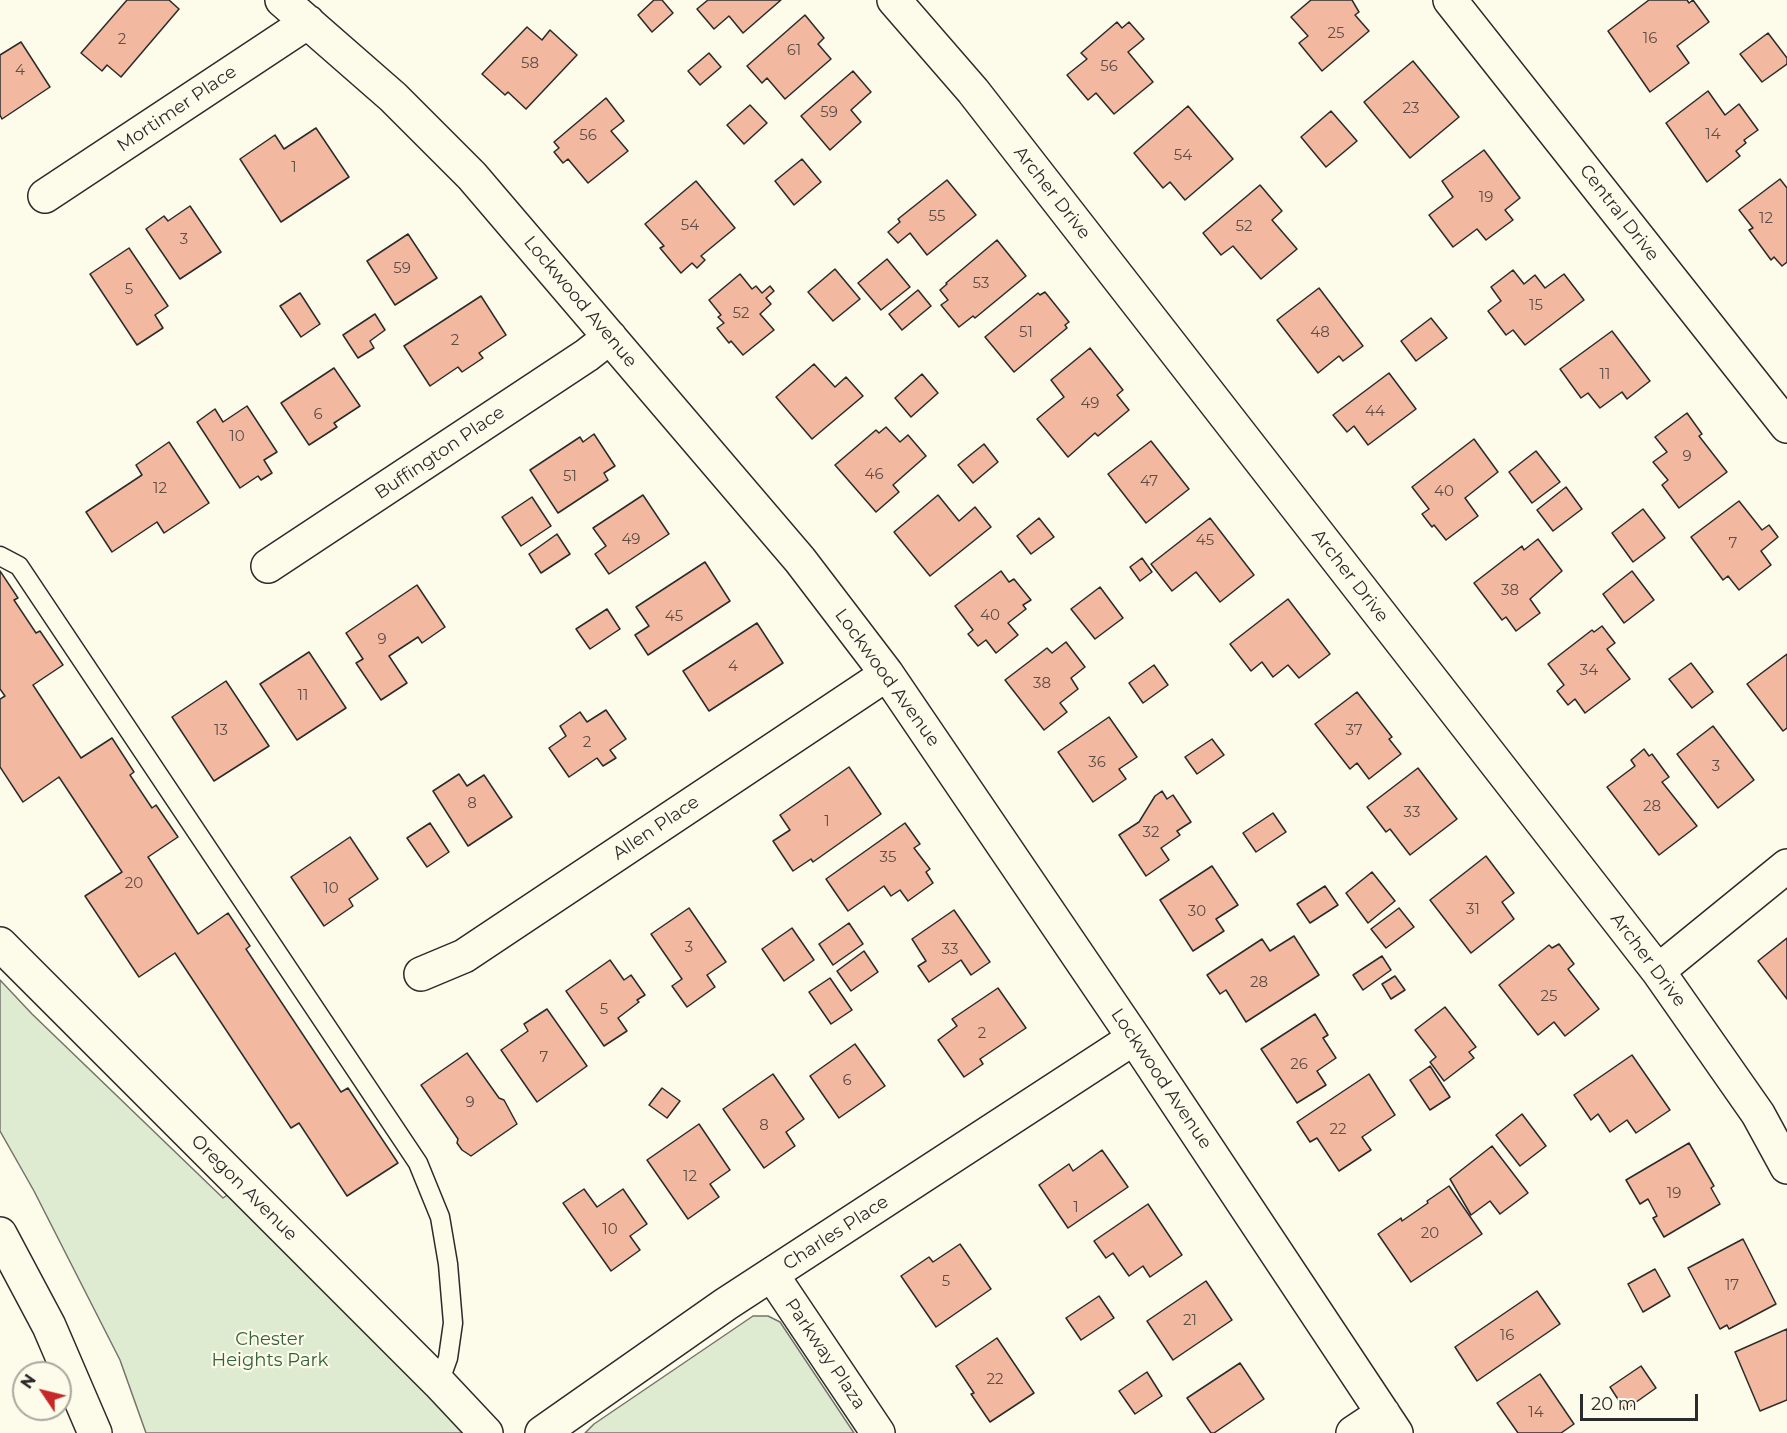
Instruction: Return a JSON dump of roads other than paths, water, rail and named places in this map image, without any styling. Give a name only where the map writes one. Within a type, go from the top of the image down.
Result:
[{"type":"main road","name":"Lockwood Avenue","points":[[282,0],[393,97],[472,176],[800,560],[887,674],[1134,1038],[1390,1423]]},
{"type":"main road","name":"Archer Drive","points":[[894,0],[973,91],[1658,971],[1758,1114],[1787,1167]]},
{"type":"main road","name":"Central Drive","points":[[1450,0],[1787,426]]},
{"type":"main road","name":"Mortimer Place","points":[[45,196],[308,22]]},
{"type":"main road","name":"Buffington Place","points":[[268,566],[587,355],[609,337]]},
{"type":"main road","name":"Allen Place","points":[[421,974],[464,956],[887,674]]},
{"type":"main road","points":[[1658,971],[1787,866]]},
{"type":"main road","name":"Oregon Avenue","points":[[0,944],[439,1383],[486,1433]]},
{"type":"main road","name":"Charles Place","points":[[542,1433],[726,1304],[1134,1038]]},
{"type":"main road","points":[[0,1234],[49,1326],[95,1433]]},
{"type":"main road","name":"Parkway Plaza","points":[[772,1275],[879,1433]]},
{"type":"main road","points":[[1353,1433],[1390,1423]]},
{"type":"lane","points":[[0,556],[19,566],[418,1163],[440,1217],[448,1264],[453,1323],[448,1358],[439,1383]]},
{"type":"park label","name":"Chester Heights Park","points":[[270,1350]]}]
